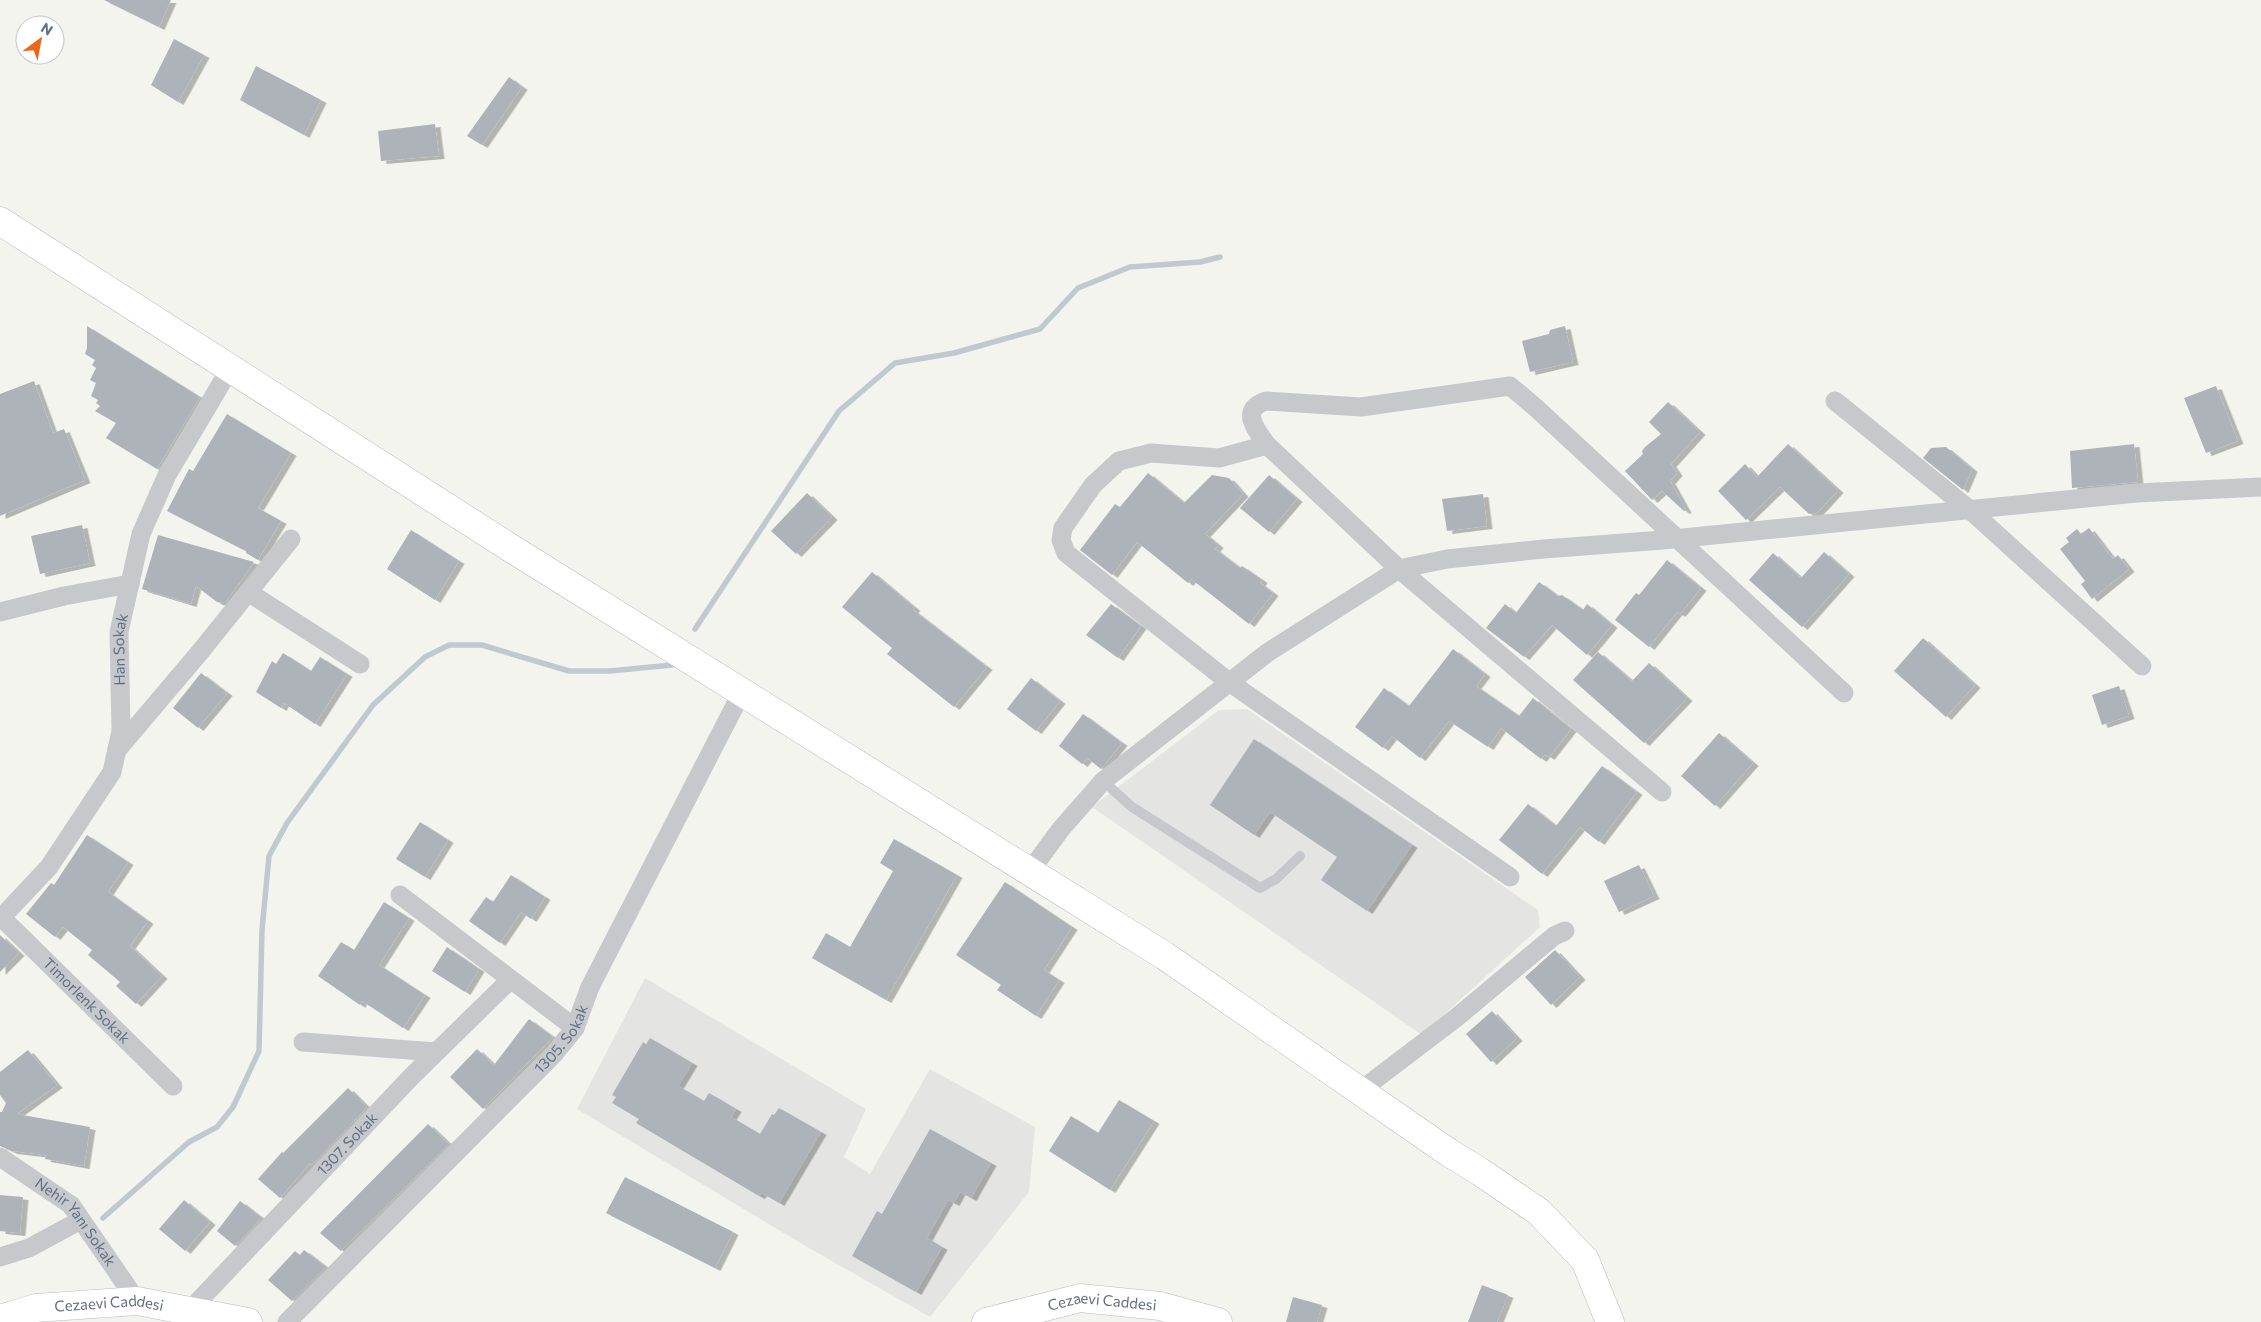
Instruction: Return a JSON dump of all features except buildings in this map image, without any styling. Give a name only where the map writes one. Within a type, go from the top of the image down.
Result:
[{"type":"street","points":[[0,221],[231,367],[509,547],[743,690],[1165,956],[1448,1152],[1539,1212],[1584,1260],[1610,1322]]},
{"type":"street","name":"Han Sokak","points":[[1,918],[49,867],[112,772],[121,730],[119,632],[141,534],[167,475],[231,367]]},
{"type":"street","points":[[1662,792],[1399,569],[1267,445],[1252,423],[1252,411],[1256,404],[1266,400],[1361,407],[1510,386],[1844,693]]},
{"type":"street","points":[[1835,400],[1970,510],[2142,666]]},
{"type":"street","points":[[1267,445],[1219,458],[1150,454],[1119,461],[1092,485],[1063,528],[1061,540],[1066,553],[1229,682],[1510,877]]},
{"type":"street","points":[[1030,871],[1061,829],[1103,781],[1267,653],[1399,569],[1447,559],[1677,539],[2137,493],[2261,487]]},
{"type":"street","points":[[116,751],[291,539]]},
{"type":"street","points":[[0,612],[64,596],[130,584]]},
{"type":"street","points":[[248,592],[360,664]]},
{"type":"street","name":"1305. Sokak","points":[[287,1322],[554,1054],[574,1028],[590,987],[743,690]]},
{"type":"street","points":[[400,895],[574,1028]]},
{"type":"street","name":"Timorlenk Sokak","points":[[1,918],[174,1086]]},
{"type":"street","points":[[1360,1091],[1456,1018],[1554,936],[1565,931]]},
{"type":"street","name":"1307. Sokak","points":[[189,1311],[436,1052],[510,980]]},
{"type":"street","points":[[303,1042],[436,1052]]},
{"type":"street","name":"Nehir Yanı Sokak","points":[[0,1157],[71,1205],[137,1301]]},
{"type":"street","points":[[0,1257],[28,1248],[81,1220]]},
{"type":"street","name":"Cezaevi Caddesi","points":[[986,1322],[1080,1298],[1160,1306],[1218,1322]]},
{"type":"street","name":"Cezaevi Caddesi","points":[[6,1319],[137,1301],[248,1322]]},
{"type":"lane","points":[[1103,781],[1132,807],[1260,888],[1276,879],[1300,856]]},
{"type":"shaded area","points":[[1247,709],[1538,910],[1540,927],[1422,1035],[1092,807],[1219,710]]},
{"type":"shaded area","points":[[645,978],[866,1109],[844,1157],[870,1174],[930,1069],[1035,1127],[1029,1192],[930,1317],[802,1244],[577,1109]]},
{"type":"waterway","points":[[695,629],[839,411],[895,363],[954,353],[1040,329],[1078,288],[1130,267],[1200,262],[1220,257]]},
{"type":"waterway","points":[[103,1218],[189,1142],[217,1127],[233,1107],[259,1051],[262,930],[269,856],[287,823],[373,705],[425,657],[449,645],[482,645],[569,671],[610,671],[672,665]]}]
